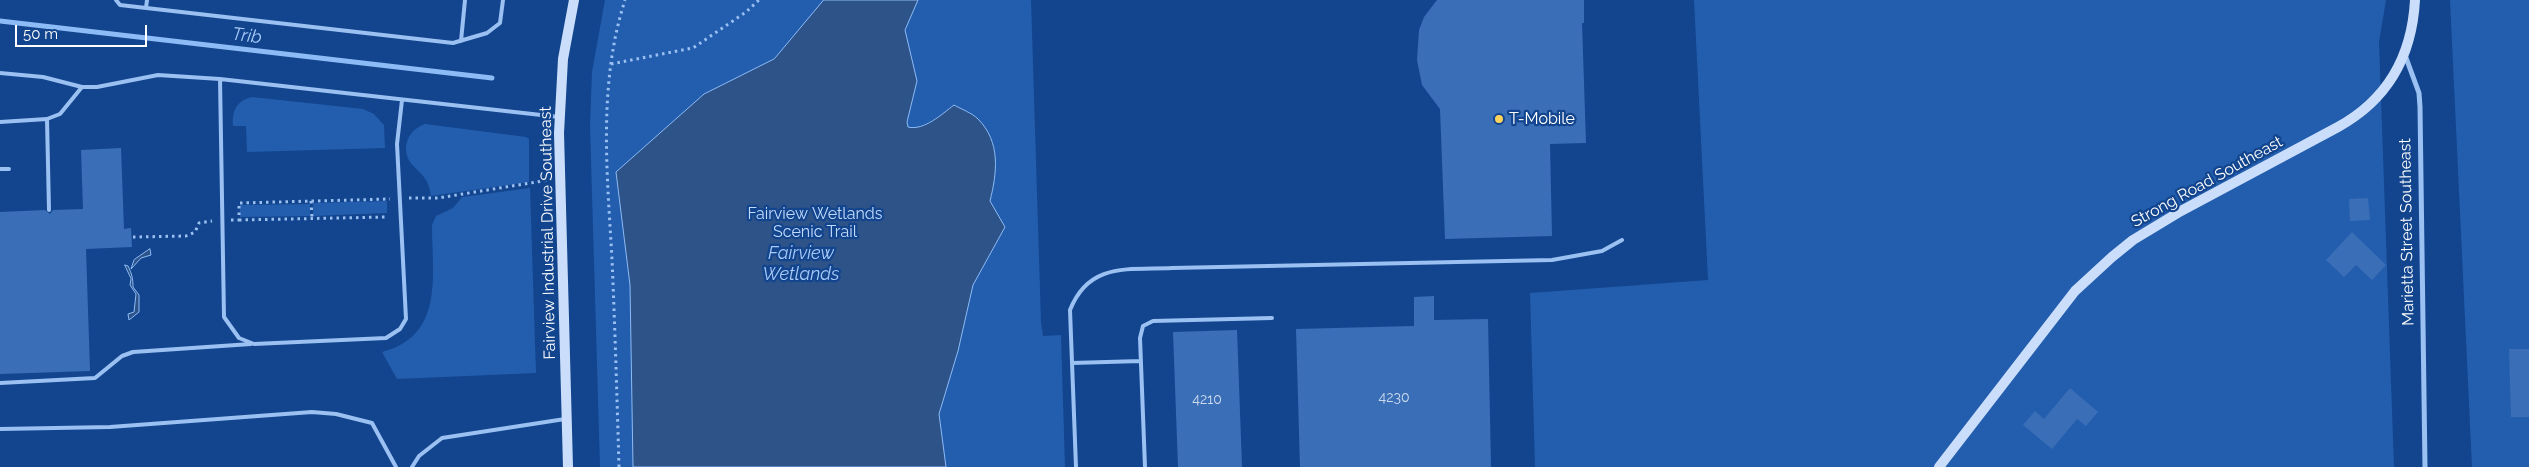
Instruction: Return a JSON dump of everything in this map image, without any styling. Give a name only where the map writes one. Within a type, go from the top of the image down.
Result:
[{"type":"street","name":"Fairview Industrial Drive Southeast","points":[[568,467],[559,179],[563,59],[574,0]]},
{"type":"street","points":[[2405,55],[2412,28],[2415,0]]},
{"type":"street","name":"Strong Road Southeast","points":[[1939,467],[2075,291],[2099,268],[2133,240],[2155,226],[2356,117],[2384,91],[2405,55]]},
{"type":"street","name":"Marietta Street Southeast","points":[[2405,55],[2418,93],[2420,107],[2425,467]]},
{"type":"lane","points":[[116,0],[120,5],[452,43],[487,33],[500,23],[504,0]]},
{"type":"lane","points":[[146,8],[147,0]]},
{"type":"lane","points":[[461,41],[465,0]]},
{"type":"lane","points":[[0,72],[43,77],[82,87],[97,87],[158,75],[220,79],[560,117]]},
{"type":"lane","points":[[220,79],[224,317],[238,338],[254,344]]},
{"type":"lane","points":[[0,122],[46,119],[60,114],[82,87]]},
{"type":"lane","points":[[0,383],[95,378],[122,356],[133,352],[386,338],[400,329],[406,319],[397,144],[402,100]]},
{"type":"lane","points":[[46,119],[49,210]]},
{"type":"lane","points":[[0,169],[9,169]]},
{"type":"lane","points":[[1076,467],[1070,310],[1077,294],[1088,282],[1100,274],[1115,270],[1552,260],[1602,251],[1622,240]]},
{"type":"lane","points":[[1145,467],[1140,338],[1143,326],[1153,321],[1272,318]]},
{"type":"lane","points":[[1072,363],[1141,361]]},
{"type":"lane","points":[[0,429],[110,427],[312,412],[336,414],[372,423],[396,467]]},
{"type":"lane","points":[[412,467],[419,456],[442,438],[567,418]]},
{"type":"path","points":[[619,467],[617,358],[606,156],[607,87],[618,22],[625,0]]},
{"type":"path","points":[[610,64],[693,48],[746,12],[759,0]]},
{"type":"path","points":[[239,220],[239,203],[438,198],[559,179]]},
{"type":"path","points":[[311,201],[312,218]]},
{"type":"path","points":[[133,237],[186,236],[194,232],[199,223],[203,221],[387,216]]},
{"type":"green space","name":"Fairview Wetlands","points":[[605,0],[1031,0],[1041,322],[1043,336],[1061,335],[1065,467],[600,467],[590,125],[592,72]]},
{"type":"green space","points":[[1694,0],[2386,0],[2379,42],[2394,467],[1535,467],[1530,293],[1708,280]]},
{"type":"green space","points":[[2450,0],[2529,0],[2529,467],[2472,467]]},
{"type":"green space","points":[[252,97],[363,109],[374,114],[384,125],[385,148],[247,152],[246,126],[233,126],[233,116],[236,107],[242,101]]},
{"type":"green space","points":[[425,124],[526,137],[529,139],[529,182],[431,196],[427,182],[410,162],[406,151],[410,135],[414,130]]},
{"type":"green space","points":[[530,188],[536,373],[397,379],[382,352],[402,344],[416,332],[426,318],[431,301],[433,282],[432,225],[436,216],[453,208],[462,197]]},
{"type":"green space","points":[[387,201],[387,213],[313,216],[313,203]]},
{"type":"green space","points":[[310,204],[310,216],[240,217],[240,205]]},
{"type":"water","name":"Fairview Wetlands","points":[[824,0],[918,0],[905,30],[917,81],[907,122],[908,127],[920,127],[954,105],[978,119],[991,138],[994,148],[995,169],[990,201],[1005,227],[973,285],[958,351],[939,414],[946,467],[633,467],[630,285],[616,172],[704,94],[774,59]]},
{"type":"water","points":[[150,249],[151,255],[141,258],[131,269],[134,260]]},
{"type":"water","points":[[125,265],[128,266],[132,276],[133,287],[139,295],[139,312],[129,320],[128,314],[134,312],[136,294],[130,285],[131,279]]},
{"type":"building","name":"T-Mobile","points":[[1437,0],[1584,0],[1584,23],[1582,23],[1586,143],[1550,144],[1552,236],[1445,239],[1440,109],[1422,85],[1417,60],[1419,30],[1424,17]]},
{"type":"building","points":[[121,148],[124,229],[131,228],[132,247],[86,249],[90,371],[0,374],[0,212],[45,210],[50,214],[53,210],[83,209],[81,150]]},
{"type":"building","points":[[2368,198],[2370,220],[2350,221],[2349,199]]},
{"type":"building","points":[[2352,232],[2386,265],[2372,280],[2356,265],[2344,277],[2326,260]]},
{"type":"building","points":[[1434,296],[1434,320],[1488,319],[1491,467],[1300,467],[1296,329],[1414,326],[1414,297]]},
{"type":"building","points":[[1237,330],[1242,467],[1178,467],[1173,332]]},
{"type":"building","points":[[2509,349],[2529,349],[2529,417],[2511,417]]},
{"type":"building","points":[[2070,388],[2098,412],[2086,426],[2077,419],[2052,449],[2023,425],[2035,411],[2044,419]]},
{"type":"waterway","name":"Trib","points":[[0,21],[492,78]]},
{"type":"place","name":"T-Mobile","points":[[1499,119]]},
{"type":"park label","name":"Fairview Wetlands Scenic Trail","points":[[815,223]]}]
